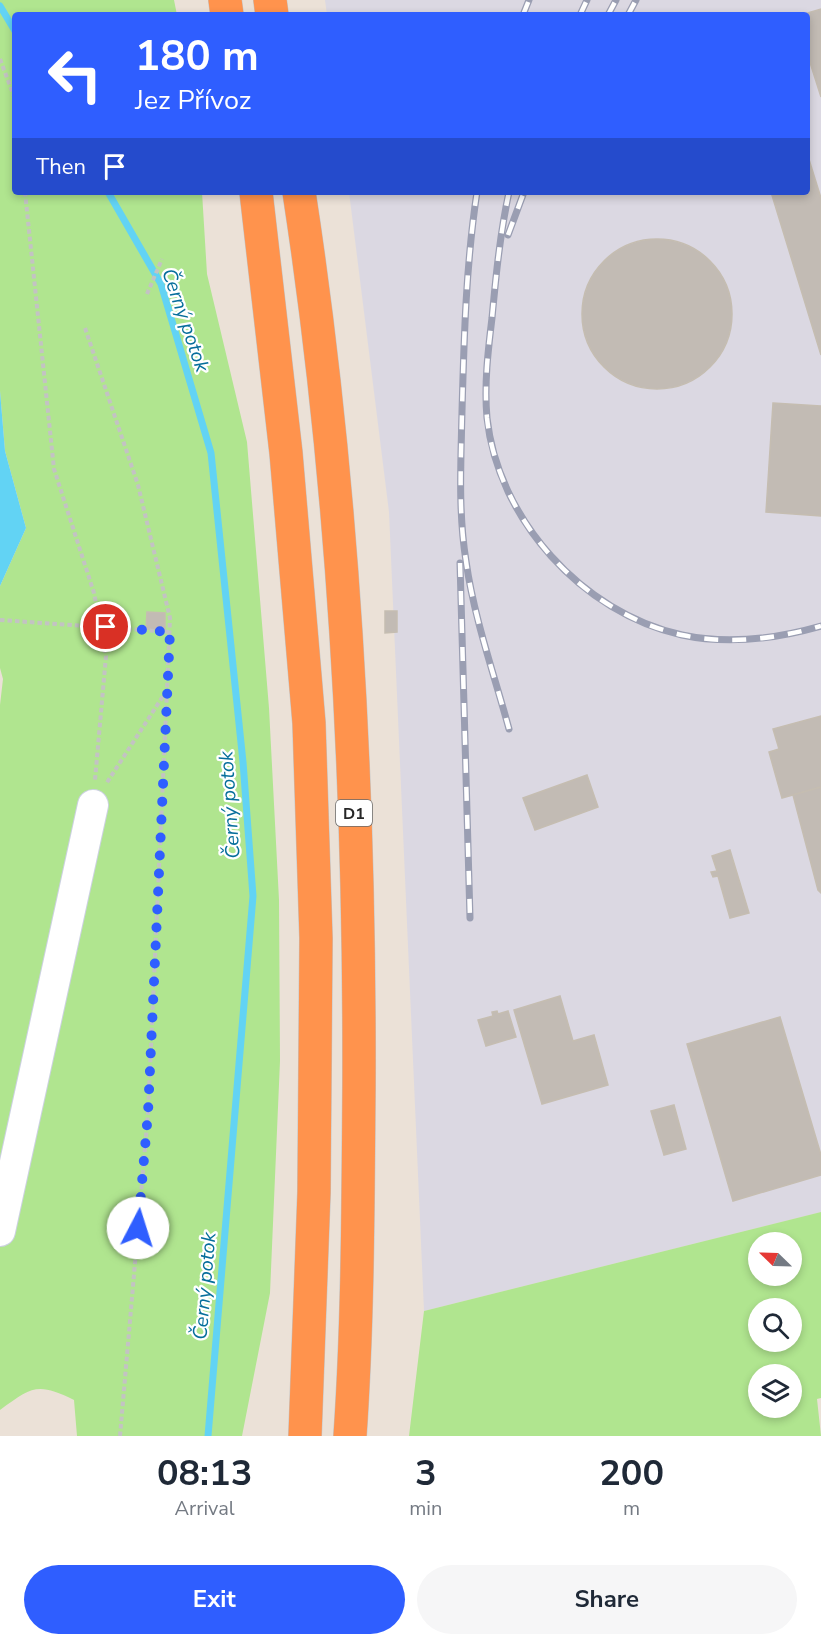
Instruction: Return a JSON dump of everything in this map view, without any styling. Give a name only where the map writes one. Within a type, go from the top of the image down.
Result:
[{"type":"highway","name":"D1","points":[[256,195],[286,453],[309,723],[316,938],[314,1192],[305,1436]]},
{"type":"highway","name":"D1","points":[[299,195],[330,448],[351,713],[359,946],[358,1212],[350,1436]]},
{"type":"lane","points":[[0,1231],[93,805]]},
{"type":"path","points":[[0,59],[12,91]]},
{"type":"path","points":[[25,195],[54,469],[94,593],[106,656],[93,805]]},
{"type":"path","points":[[147,294],[162,259]]},
{"type":"path","points":[[85,328],[138,485],[170,618],[148,1113],[120,1436]]},
{"type":"path","points":[[0,620],[170,632]]},
{"type":"path","points":[[93,805],[167,690]]},
{"type":"shaded area","points":[[325,0],[821,0],[821,1212],[424,1311],[389,512],[349,195],[810,195],[810,12],[327,12]]},
{"type":"green space","points":[[0,0],[174,0],[176,12],[12,12],[12,195],[202,195],[207,274],[247,442],[269,708],[279,900],[280,1061],[270,1293],[242,1436],[77,1436],[74,1400],[43,1389],[28,1392],[0,1410],[0,705],[3,679],[0,668],[0,586],[26,528],[5,451],[0,391]]},
{"type":"green space","points":[[821,1212],[821,1398],[817,1399],[821,1436],[409,1436],[424,1311]]},
{"type":"water","points":[[0,391],[5,451],[26,528],[0,586]]},
{"type":"building","points":[[821,9],[821,97],[810,62],[810,12]]},
{"type":"building","points":[[810,163],[821,198],[821,355],[772,195],[810,195]]},
{"type":"building","points":[[657,239],[686,244],[699,251],[710,261],[720,272],[727,285],[732,314],[727,343],[720,356],[710,367],[699,377],[686,384],[657,389],[628,384],[615,377],[604,367],[594,356],[587,343],[582,314],[587,285],[594,272],[604,261],[615,251],[628,244]]},
{"type":"building","points":[[773,403],[821,406],[821,516],[766,512]]},
{"type":"building","points":[[385,611],[397,611],[397,632],[385,633]]},
{"type":"building","points":[[147,612],[165,613],[165,630],[146,629]]},
{"type":"building","points":[[821,716],[821,787],[782,798],[769,752],[779,749],[773,729]]},
{"type":"building","points":[[587,775],[598,807],[535,830],[523,798]]},
{"type":"building","points":[[821,787],[821,893],[818,890],[793,795]]},
{"type":"building","points":[[730,850],[749,913],[730,918],[718,876],[713,877],[711,872],[717,871],[712,856]]},
{"type":"building","points":[[560,996],[573,1041],[594,1035],[608,1085],[542,1104],[514,1010]]},
{"type":"building","points":[[497,1011],[498,1014],[508,1011],[516,1037],[486,1046],[478,1020],[493,1016],[492,1012]]},
{"type":"building","points":[[780,1017],[821,1155],[821,1175],[733,1201],[687,1044]]},
{"type":"building","points":[[674,1105],[686,1149],[664,1155],[651,1111]]},
{"type":"waterway","name":"Černý potok","points":[[0,6],[12,26]]},
{"type":"waterway","name":"Černý potok","points":[[110,195],[161,284],[211,453],[243,762],[253,896],[208,1436]]},
{"type":"railway","points":[[524,12],[529,0]]},
{"type":"railway","points":[[581,12],[587,0]]},
{"type":"railway","points":[[610,12],[616,0]]},
{"type":"railway","points":[[630,12],[636,0]]},
{"type":"railway","points":[[477,195],[470,246],[465,329],[461,467],[462,524],[474,604],[509,729]]},
{"type":"railway","points":[[508,195],[495,286],[487,368],[486,406],[494,455],[508,491],[527,525],[551,556],[579,583],[611,606],[645,624],[682,635],[717,640],[769,637],[821,626]]},
{"type":"railway","points":[[508,235],[523,195]]},
{"type":"railway","points":[[460,563],[470,918]]},
{"type":"route","points":[[106,627],[170,632],[171,650],[167,690],[148,1113],[138,1228]]}]
